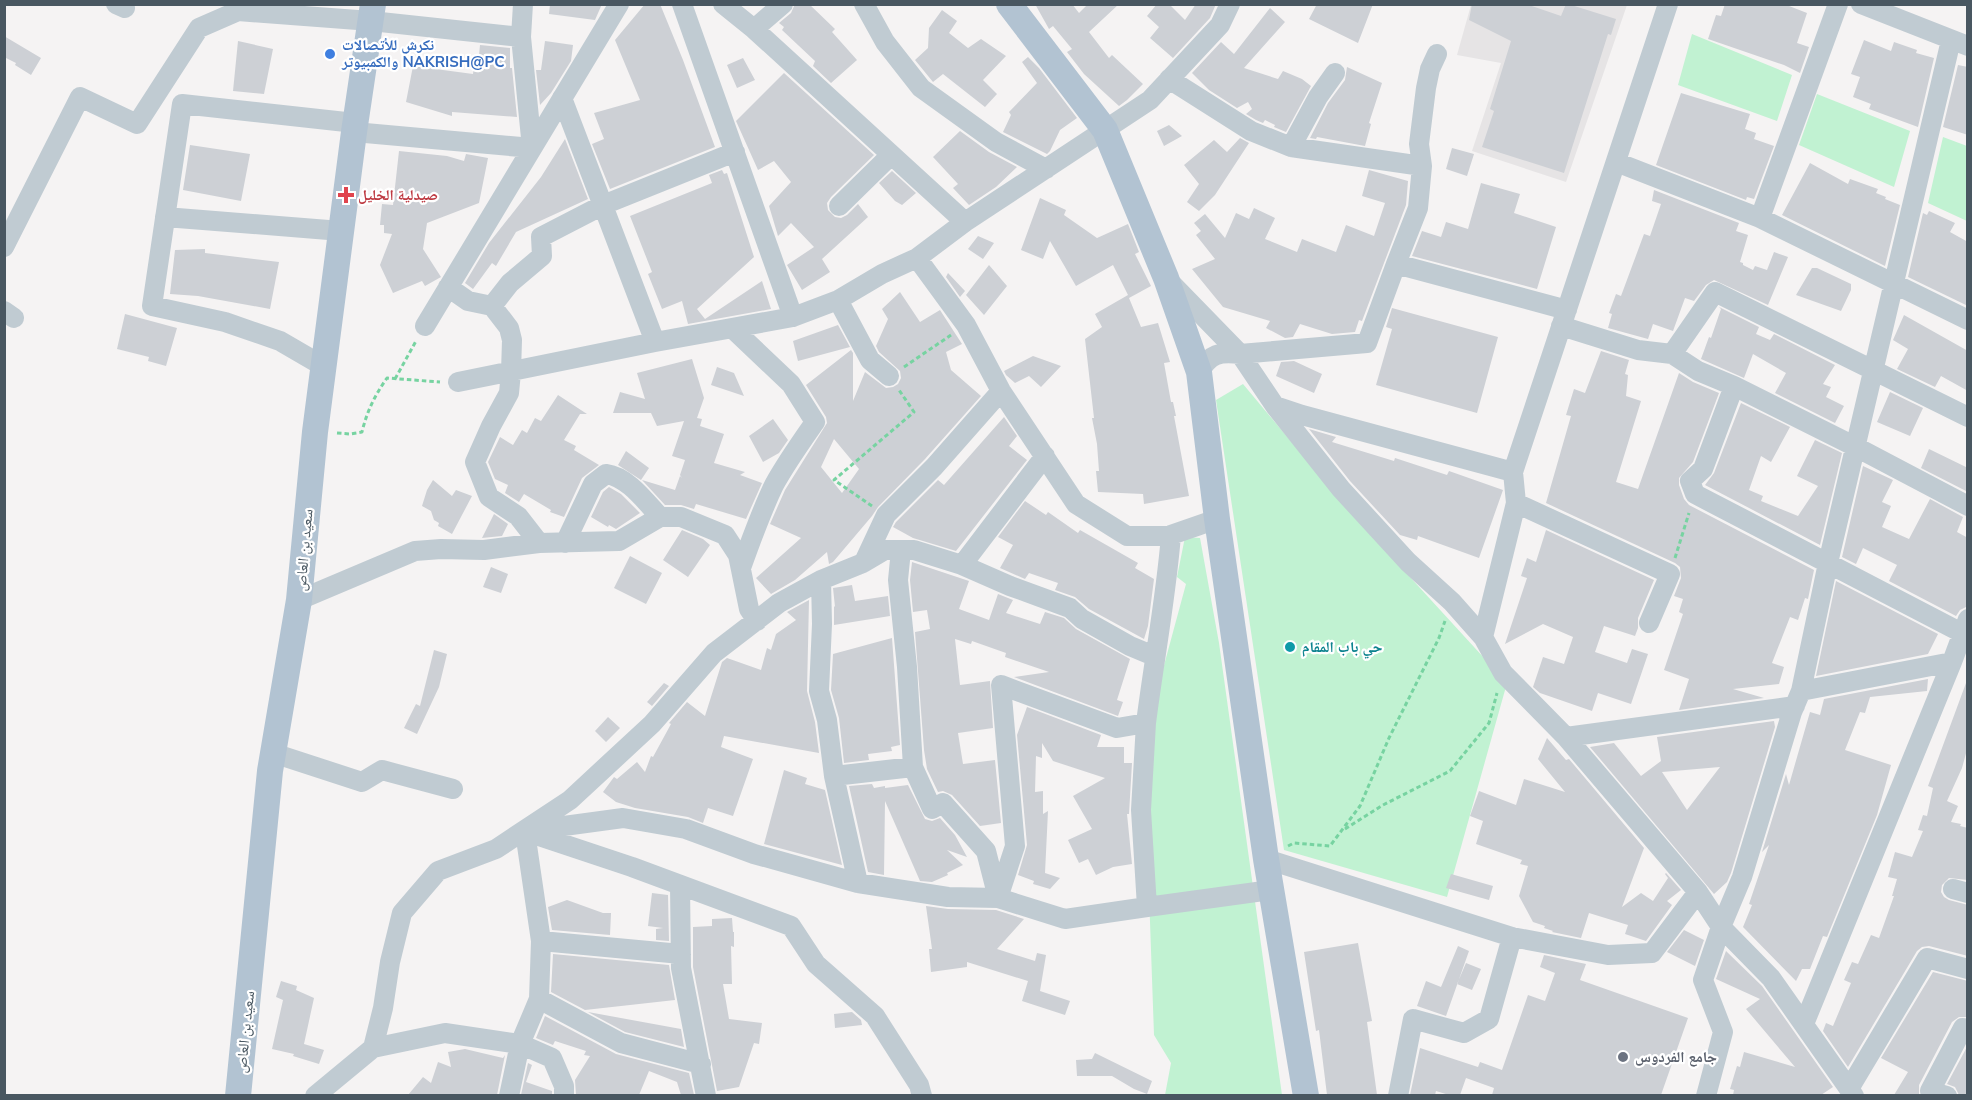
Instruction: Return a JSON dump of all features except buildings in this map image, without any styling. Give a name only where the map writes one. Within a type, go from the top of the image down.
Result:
[{"type":"main road","points":[[1009,4],[1105,130],[1166,278],[1199,372],[1217,519],[1266,859],[1306,1095]]},
{"type":"main road","name":"سعيد بن العاص","points":[[239,1093],[273,753],[300,600],[323,366],[372,13]]},
{"type":"street","points":[[523,4],[521,37],[532,148]]},
{"type":"street","points":[[424,326],[619,4]]},
{"type":"street","points":[[682,4],[793,317]]},
{"type":"street","points":[[723,4],[754,29],[965,222]]},
{"type":"street","points":[[754,29],[783,4]]},
{"type":"street","points":[[864,4],[885,42],[921,88],[996,142],[1046,169]]},
{"type":"street","points":[[458,382],[793,317],[838,300],[882,274],[916,258],[965,222],[1150,100],[1220,25],[1230,4]]},
{"type":"street","points":[[1483,637],[1516,503],[1514,472],[1668,4]]},
{"type":"street","points":[[1760,218],[1838,4]]},
{"type":"street","points":[[1706,1095],[1723,1032],[1703,980],[1721,927],[1742,877],[1798,698],[1894,285],[1959,43],[1861,4]]},
{"type":"street","points":[[4,248],[80,97],[137,124],[199,28],[234,8],[372,13],[521,37]]},
{"type":"street","points":[[1199,372],[1206,360],[1222,352],[1240,354],[1367,343],[1418,208],[1422,166],[1419,144],[1426,88],[1430,69],[1437,54]]},
{"type":"street","points":[[1291,147],[1318,97],[1335,73]]},
{"type":"street","points":[[1169,79],[1251,131],[1291,147],[1422,166]]},
{"type":"street","points":[[562,98],[655,342]]},
{"type":"street","points":[[323,366],[280,341],[225,322],[152,306],[182,104],[355,128],[532,148]]},
{"type":"street","points":[[492,306],[510,283],[542,256],[541,237],[603,205],[735,152]]},
{"type":"street","points":[[839,206],[891,155]]},
{"type":"street","points":[[1616,162],[1760,218],[1968,320]]},
{"type":"street","points":[[165,217],[341,231]]},
{"type":"street","points":[[916,258],[966,326],[1001,391],[1076,504],[1127,536],[1171,535],[1217,519]]},
{"type":"street","points":[[1396,264],[1564,318],[1638,350],[1672,354],[1698,371],[1734,386],[1968,506]]},
{"type":"street","points":[[1166,278],[1240,354],[1275,406],[1341,489],[1408,562],[1452,603],[1483,637],[1503,673],[1566,737],[1698,892],[1721,927],[1771,978],[1851,1092],[1927,958],[1968,969]]},
{"type":"street","points":[[448,287],[468,302],[492,306],[509,328],[512,340],[509,393],[491,426],[476,462],[489,497],[518,516],[538,543]]},
{"type":"street","points":[[1672,354],[1715,292],[1968,417]]},
{"type":"street","points":[[838,300],[870,360],[890,376]]},
{"type":"street","points":[[733,329],[791,384],[815,422],[774,485],[741,568]]},
{"type":"street","points":[[1734,386],[1703,469],[1690,481],[1695,494],[1828,563],[1965,626],[1804,1024]]},
{"type":"street","points":[[864,562],[886,515],[934,467],[1001,391]]},
{"type":"street","points":[[1275,406],[1514,472]]},
{"type":"street","points":[[962,565],[1045,456]]},
{"type":"street","points":[[565,543],[593,484],[606,474],[616,476],[639,494],[660,517]]},
{"type":"street","points":[[1516,503],[1670,574],[1649,623]]},
{"type":"street","points":[[300,600],[416,551],[484,550],[538,543],[619,541],[660,517],[681,517],[726,535],[738,555],[749,609],[757,621]]},
{"type":"street","points":[[1147,908],[1141,810],[1146,723],[1154,656],[1161,624],[1171,535]]},
{"type":"street","points":[[373,1048],[402,913],[438,872],[496,849],[525,832],[577,793],[652,724],[714,653],[780,603],[821,580],[864,562],[885,550],[914,550],[962,565],[1070,608],[1082,619],[1120,641],[1154,656]]},
{"type":"street","points":[[901,550],[898,580],[907,667],[913,767],[932,809],[943,803],[986,851],[998,898]]},
{"type":"street","points":[[821,580],[819,691],[827,720],[834,776],[858,883]]},
{"type":"street","points":[[1566,737],[1798,698],[1952,662]]},
{"type":"street","points":[[998,898],[1015,846],[1001,685],[1117,728],[1146,723]]},
{"type":"street","points":[[273,753],[362,782],[382,770],[453,789]]},
{"type":"street","points":[[834,776],[913,767]]},
{"type":"street","points":[[525,832],[623,818],[686,829],[754,854],[858,883],[948,897],[998,898],[1065,919],[1271,890]]},
{"type":"street","points":[[525,832],[680,885],[790,926],[816,964],[874,1016],[919,1085],[922,1095]]},
{"type":"street","points":[[509,1095],[520,1044],[539,999],[541,941],[525,832]]},
{"type":"street","points":[[1266,859],[1512,936],[1608,955],[1652,953],[1698,892]]},
{"type":"street","points":[[680,885],[681,968],[706,1095]]},
{"type":"street","points":[[1398,1095],[1413,1019],[1464,1033],[1489,1019],[1512,936]]},
{"type":"street","points":[[541,941],[681,954]]},
{"type":"street","points":[[539,999],[621,1043],[701,1064]]},
{"type":"street","points":[[1947,1095],[1930,1090],[1963,1028],[1968,1029]]},
{"type":"street","points":[[315,1095],[373,1048],[445,1034],[520,1044],[552,1058],[564,1086],[564,1095]]},
{"type":"path","points":[[395,379],[424,326]]},
{"type":"path","points":[[886,515],[834,480],[914,412],[890,376],[966,326]]},
{"type":"path","points":[[315,432],[350,434],[362,432],[375,395],[387,378],[458,382]]},
{"type":"path","points":[[1670,574],[1695,494]]},
{"type":"path","points":[[1266,859],[1293,843],[1330,846],[1360,806],[1389,738],[1439,638],[1452,603]]},
{"type":"path","points":[[1341,832],[1383,805],[1450,771],[1489,723],[1503,673]]},
{"type":"shaded area","points":[[1471,5],[1627,5],[1566,182],[1472,151],[1501,63],[1457,55]]},
{"type":"green space","points":[[1692,34],[1792,75],[1777,121],[1678,85]]},
{"type":"green space","points":[[1817,94],[1910,131],[1894,187],[1799,145]]},
{"type":"green space","points":[[1943,137],[1967,146],[1967,221],[1928,203]]},
{"type":"green space","points":[[1243,384],[1344,505],[1507,683],[1447,897],[1284,850],[1216,400]]},
{"type":"green space","points":[[1185,537],[1200,538],[1219,643],[1282,1095],[1165,1095],[1171,1063],[1154,1035],[1146,808],[1153,706],[1186,584],[1177,577]]},
{"type":"place","name":"نكرش للأتصالات والكمبيوتر NAKRISH@PC","points":[[330,54]]},
{"type":"place","name":"صيدلية الخليل","points":[[346,195]]},
{"type":"place","name":"حي باب المقام","points":[[1290,647]]},
{"type":"place","name":"جامع الفردوس","points":[[1623,1057]]}]
